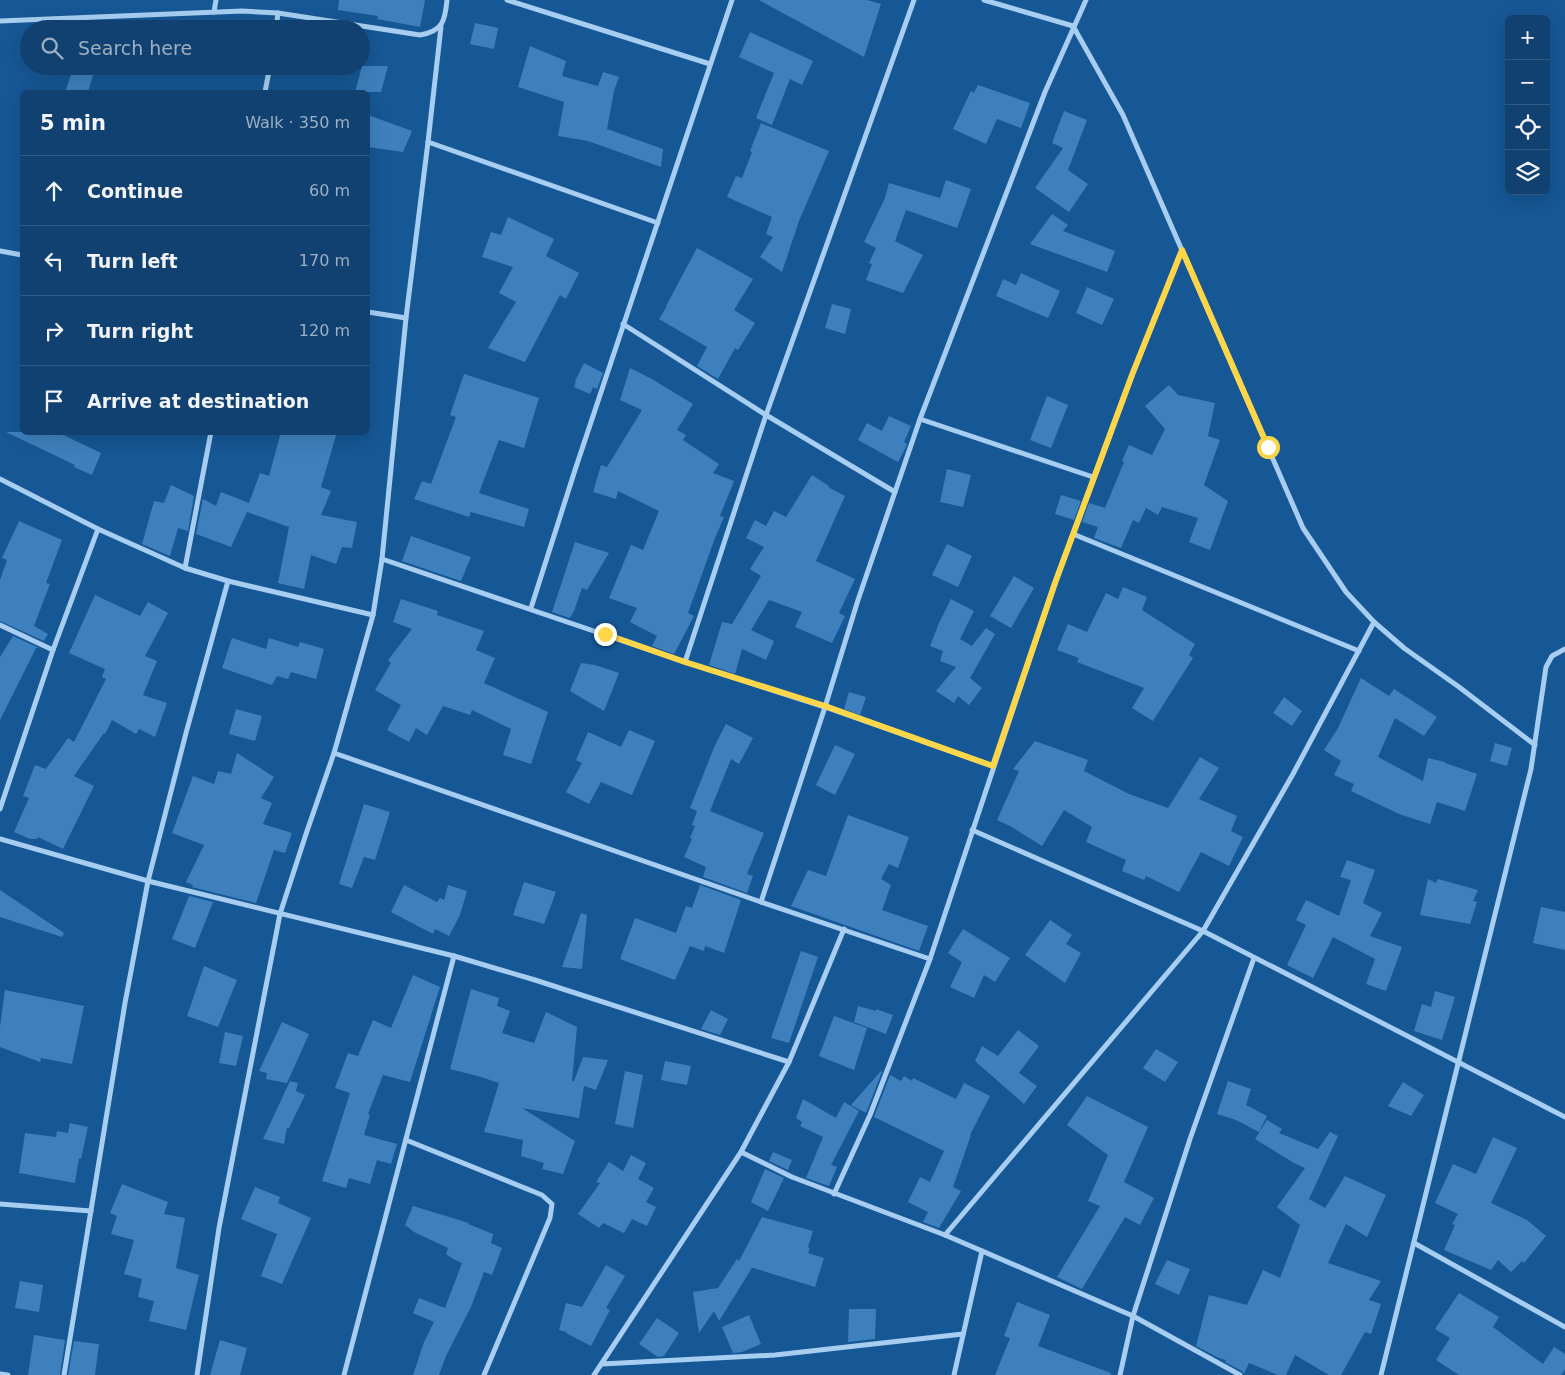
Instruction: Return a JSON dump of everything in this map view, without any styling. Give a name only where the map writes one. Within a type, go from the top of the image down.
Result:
[{"type":"street","points":[[214,12],[216,0]]},
{"type":"street","points":[[197,1375],[219,1228],[280,914],[334,753],[372,615],[382,559],[406,318],[441,27],[446,13],[447,0]]},
{"type":"street","points":[[507,0],[710,64]]},
{"type":"street","points":[[531,608],[623,324],[732,0]]},
{"type":"street","points":[[685,662],[766,415],[914,0]]},
{"type":"street","points":[[984,0],[1073,26],[1123,116],[1303,528],[1346,592],[1374,622],[1404,648],[1460,687],[1535,744]]},
{"type":"street","points":[[761,902],[858,600],[920,419],[1045,92],[1086,0]]},
{"type":"street","points":[[24,20],[242,11],[278,13],[323,20]]},
{"type":"street","points":[[277,20],[278,13]]},
{"type":"street","points":[[0,21],[20,20]]},
{"type":"street","points":[[370,27],[420,35],[432,33],[441,27]]},
{"type":"street","points":[[265,90],[268,75]]},
{"type":"street","points":[[428,142],[658,224]]},
{"type":"street","points":[[834,1194],[870,1115],[930,959],[993,766],[1093,477],[1182,250]]},
{"type":"street","points":[[0,251],[20,254]]},
{"type":"street","points":[[370,312],[406,318]]},
{"type":"street","points":[[623,324],[766,415],[896,492]]},
{"type":"street","points":[[920,419],[1093,477]]},
{"type":"street","points":[[184,568],[210,435]]},
{"type":"street","points":[[0,479],[98,529],[184,568],[228,581],[372,615]]},
{"type":"street","points":[[0,809],[53,650],[98,529]]},
{"type":"street","points":[[1073,534],[1359,651]]},
{"type":"street","points":[[382,559],[531,608],[685,662],[825,706],[993,766]]},
{"type":"street","points":[[64,1375],[148,881],[228,581]]},
{"type":"street","points":[[945,1235],[1203,931],[1284,791],[1374,622]]},
{"type":"street","points":[[0,625],[53,650]]},
{"type":"street","points":[[1381,1375],[1531,769],[1546,667],[1552,656],[1565,649]]},
{"type":"street","points":[[334,753],[930,959]]},
{"type":"street","points":[[972,830],[1203,931],[1565,1117]]},
{"type":"street","points":[[0,839],[148,881],[454,956],[535,980],[789,1062]]},
{"type":"street","points":[[594,1375],[741,1152],[789,1062],[844,929]]},
{"type":"street","points":[[344,1375],[454,956]]},
{"type":"street","points":[[1120,1375],[1132,1316],[1190,1139],[1254,958]]},
{"type":"street","points":[[406,1140],[542,1195],[552,1204],[550,1218],[484,1375]]},
{"type":"street","points":[[741,1152],[792,1177],[945,1235],[1132,1316],[1240,1375]]},
{"type":"street","points":[[0,1204],[91,1211]]},
{"type":"street","points":[[1414,1243],[1565,1327]]},
{"type":"street","points":[[954,1375],[982,1251]]},
{"type":"street","points":[[602,1364],[775,1355],[963,1334]]},
{"type":"street","points":[[0,1374],[8,1375]]},
{"type":"building","points":[[339,0],[425,0],[420,27],[377,19],[378,16],[338,10]]},
{"type":"building","points":[[759,0],[867,0],[881,4],[864,57]]},
{"type":"building","points":[[475,23],[498,28],[494,49],[470,44]]},
{"type":"building","points":[[750,32],[813,61],[802,85],[790,79],[772,125],[756,118],[774,73],[739,57]]},
{"type":"building","points":[[530,46],[566,61],[562,76],[598,86],[603,72],[619,77],[614,91],[607,129],[663,149],[661,167],[588,141],[558,136],[564,102],[518,87]]},
{"type":"building","points":[[370,66],[388,66],[381,92],[356,90],[360,75],[370,75]]},
{"type":"building","points":[[71,75],[93,75],[89,90],[66,90]]},
{"type":"building","points":[[978,85],[1030,103],[1021,128],[997,119],[986,144],[953,129],[971,91],[974,93]]},
{"type":"building","points":[[1064,111],[1087,120],[1068,170],[1088,184],[1069,212],[1035,188],[1063,148],[1052,143]]},
{"type":"building","points":[[370,116],[412,131],[403,152],[370,147]]},
{"type":"building","points":[[761,123],[829,151],[799,221],[782,272],[760,257],[773,237],[766,234],[772,217],[727,197],[736,176],[742,178]]},
{"type":"building","points":[[946,180],[971,189],[957,228],[906,210],[895,241],[923,255],[903,293],[866,280],[872,264],[869,263],[876,248],[864,242],[885,198],[889,183],[940,198]]},
{"type":"building","points":[[1052,214],[1068,225],[1063,231],[1115,251],[1107,272],[1030,244]]},
{"type":"building","points":[[508,217],[554,239],[546,256],[579,273],[566,299],[560,295],[525,362],[488,348],[516,302],[499,293],[513,267],[482,257],[491,232],[501,235]]},
{"type":"building","points":[[697,248],[753,279],[734,310],[755,323],[738,350],[735,348],[718,379],[697,366],[707,347],[659,319]]},
{"type":"building","points":[[1021,273],[1060,291],[1048,318],[996,296],[1003,279],[1016,285]]},
{"type":"building","points":[[1087,287],[1114,299],[1102,325],[1076,313]]},
{"type":"building","points":[[832,304],[851,309],[845,334],[825,328]]},
{"type":"building","points":[[584,363],[603,373],[597,389],[593,387],[590,394],[574,387]]},
{"type":"building","points":[[630,368],[693,404],[677,430],[686,435],[683,440],[719,464],[713,473],[734,481],[720,516],[724,517],[688,613],[694,616],[674,654],[652,646],[657,636],[630,622],[637,608],[609,598],[631,545],[643,550],[659,511],[618,491],[616,499],[593,492],[601,465],[607,467],[642,410],[620,400]]},
{"type":"building","points":[[464,374],[539,398],[524,448],[499,440],[479,493],[529,509],[524,527],[471,512],[469,517],[414,499],[422,481],[431,484],[456,417],[450,415]]},
{"type":"building","points":[[1169,385],[1178,395],[1215,403],[1208,436],[1220,440],[1204,485],[1228,501],[1210,550],[1189,542],[1198,518],[1162,507],[1158,515],[1146,508],[1139,523],[1133,520],[1121,548],[1094,538],[1098,527],[1082,522],[1089,503],[1105,508],[1129,445],[1152,455],[1165,429],[1145,406]]},
{"type":"building","points":[[1047,396],[1068,405],[1051,448],[1030,440]]},
{"type":"building","points":[[889,416],[911,426],[904,442],[907,444],[906,447],[898,462],[858,440],[867,423],[882,431]]},
{"type":"building","points":[[6,432],[20,432],[20,435],[63,435],[101,453],[92,475],[74,467],[75,465]]},
{"type":"building","points":[[280,435],[336,435],[321,487],[331,491],[321,515],[357,522],[352,548],[342,547],[336,564],[311,555],[304,589],[278,583],[289,527],[247,512],[231,547],[196,534],[203,499],[216,506],[221,492],[249,503],[260,473],[269,476]]},
{"type":"building","points":[[947,469],[971,475],[963,507],[940,502]]},
{"type":"building","points":[[812,475],[828,487],[845,496],[816,561],[855,579],[839,613],[845,616],[832,643],[795,627],[802,612],[769,600],[751,630],[774,641],[766,660],[742,649],[735,674],[709,665],[722,622],[732,624],[761,576],[750,569],[764,547],[746,538],[755,520],[766,526],[774,511],[786,517]]},
{"type":"building","points":[[171,485],[194,496],[188,531],[178,528],[170,556],[142,544],[154,501],[164,503]]},
{"type":"building","points":[[1061,495],[1081,501],[1074,520],[1055,514]]},
{"type":"building","points":[[19,521],[62,540],[46,583],[50,584],[34,626],[48,634],[44,641],[0,621],[0,580],[7,560],[2,558]]},
{"type":"building","points":[[411,536],[471,557],[461,581],[402,561]]},
{"type":"building","points":[[575,542],[609,553],[587,590],[582,588],[570,618],[552,612]]},
{"type":"building","points":[[947,544],[972,556],[958,587],[932,575]]},
{"type":"building","points":[[1014,576],[1034,588],[1011,628],[990,616]]},
{"type":"building","points":[[1123,587],[1147,597],[1142,610],[1195,644],[1189,655],[1193,658],[1153,721],[1132,708],[1144,688],[1077,662],[1079,658],[1057,650],[1068,624],[1087,632],[1106,593],[1118,599]]},
{"type":"building","points":[[95,595],[140,616],[148,602],[168,613],[145,656],[157,661],[143,695],[167,703],[155,737],[139,729],[136,734],[112,720],[105,734],[74,776],[94,786],[63,849],[38,837],[37,839],[30,839],[14,832],[29,798],[23,796],[35,765],[46,769],[68,738],[74,742],[106,679],[102,677],[105,669],[69,653]]},
{"type":"building","points":[[401,599],[438,611],[437,615],[484,631],[476,650],[495,658],[484,683],[548,712],[531,764],[503,755],[511,729],[472,710],[470,715],[443,706],[427,735],[416,728],[409,742],[387,730],[401,705],[375,690],[391,663],[388,660],[412,629],[393,622]]},
{"type":"building","points":[[951,599],[974,611],[960,639],[972,646],[986,628],[995,634],[970,678],[982,688],[969,705],[958,696],[954,703],[936,691],[956,667],[940,661],[943,651],[930,646]]},
{"type":"building","points":[[13,636],[39,648],[36,648],[0,720],[0,657]]},
{"type":"building","points":[[232,638],[266,649],[269,638],[298,647],[300,642],[324,649],[316,679],[291,672],[288,679],[277,676],[272,685],[222,668]]},
{"type":"building","points":[[581,663],[595,665],[619,673],[604,711],[570,691]]},
{"type":"building","points":[[1361,678],[1389,696],[1394,689],[1437,717],[1424,736],[1395,718],[1378,757],[1423,781],[1428,758],[1477,774],[1465,811],[1437,802],[1430,824],[1399,814],[1351,791],[1354,784],[1334,775],[1341,761],[1324,750],[1338,728]]},
{"type":"building","points":[[849,692],[866,697],[860,715],[844,709]]},
{"type":"building","points":[[1284,697],[1302,711],[1292,726],[1273,713]]},
{"type":"building","points":[[236,709],[262,716],[255,741],[229,734]]},
{"type":"building","points":[[726,724],[753,738],[739,764],[731,759],[710,811],[764,833],[747,874],[753,876],[747,893],[703,877],[706,867],[684,857],[692,839],[690,838],[695,826],[692,825],[697,811],[690,808],[715,745]]},
{"type":"building","points":[[629,730],[655,741],[632,795],[601,782],[589,804],[566,792],[582,763],[576,760],[588,732],[621,747]]},
{"type":"building","points":[[1035,741],[1088,760],[1084,771],[1129,794],[1168,808],[1200,757],[1219,768],[1199,799],[1237,816],[1231,831],[1243,837],[1229,866],[1201,852],[1179,892],[1146,876],[1144,880],[1122,871],[1126,860],[1086,842],[1092,827],[1064,810],[1042,846],[997,820],[1019,771],[1013,769]]},
{"type":"building","points":[[1495,743],[1512,748],[1507,766],[1490,761]]},
{"type":"building","points":[[835,745],[855,754],[835,795],[816,785]]},
{"type":"building","points":[[237,753],[274,777],[261,798],[272,803],[263,824],[292,833],[285,853],[274,850],[256,903],[192,887],[193,885],[186,882],[204,845],[172,833],[193,776],[214,784],[218,771],[231,774]]},
{"type":"building","points":[[364,804],[390,812],[375,860],[364,857],[352,888],[339,884]]},
{"type":"building","points":[[848,815],[909,837],[898,868],[889,864],[881,879],[891,885],[882,910],[928,926],[919,951],[791,906],[808,870],[826,876]]},
{"type":"building","points":[[1347,860],[1375,870],[1363,903],[1382,913],[1370,936],[1402,947],[1386,991],[1366,984],[1375,959],[1333,937],[1313,978],[1287,965],[1306,925],[1296,920],[1306,900],[1339,916],[1351,880],[1340,877]]},
{"type":"building","points":[[1428,879],[1436,883],[1438,879],[1478,890],[1473,901],[1477,902],[1470,924],[1420,915]]},
{"type":"building","points":[[524,882],[556,892],[544,924],[513,915]]},
{"type":"building","points":[[404,885],[437,902],[440,898],[444,900],[448,885],[467,891],[460,915],[449,936],[435,929],[433,934],[391,912]]},
{"type":"building","points":[[700,885],[741,900],[724,953],[705,946],[704,951],[690,946],[675,980],[620,959],[635,918],[676,933],[686,906],[692,908]]},
{"type":"building","points":[[0,890],[64,933],[62,937],[0,917]]},
{"type":"building","points":[[189,896],[213,902],[195,948],[172,939]]},
{"type":"building","points":[[1541,907],[1565,912],[1565,950],[1533,943]]},
{"type":"building","points":[[581,913],[587,915],[582,969],[562,967]]},
{"type":"building","points":[[1050,920],[1072,935],[1066,944],[1081,953],[1065,983],[1025,955]]},
{"type":"building","points":[[963,929],[1010,958],[995,982],[984,975],[974,998],[950,987],[962,962],[948,953]]},
{"type":"building","points":[[801,951],[818,957],[789,1043],[771,1038]]},
{"type":"building","points":[[204,966],[237,980],[218,1027],[187,1016]]},
{"type":"building","points":[[413,975],[440,987],[410,1082],[383,1075],[368,1114],[370,1115],[364,1135],[397,1144],[391,1164],[377,1160],[370,1184],[349,1178],[346,1188],[322,1181],[350,1093],[335,1088],[348,1053],[358,1056],[373,1020],[391,1028]]},
{"type":"building","points":[[471,989],[499,998],[497,1006],[510,1011],[502,1033],[534,1043],[546,1012],[577,1027],[572,1081],[574,1081],[583,1057],[608,1060],[596,1090],[584,1086],[579,1118],[522,1108],[575,1141],[563,1174],[542,1169],[544,1163],[521,1156],[523,1140],[484,1132],[499,1083],[450,1069]]},
{"type":"building","points":[[5,990],[84,1006],[72,1064],[41,1058],[40,1062],[0,1047],[0,1027]]},
{"type":"building","points":[[1435,991],[1455,997],[1442,1040],[1414,1031],[1422,1004],[1431,1007]]},
{"type":"building","points":[[858,1006],[876,1011],[876,1009],[893,1015],[886,1034],[854,1022]]},
{"type":"building","points":[[711,1010],[728,1019],[720,1035],[701,1029]]},
{"type":"building","points":[[834,1016],[867,1028],[854,1070],[819,1056]]},
{"type":"building","points":[[282,1022],[309,1034],[287,1083],[266,1079],[267,1073],[259,1071]]},
{"type":"building","points":[[1018,1030],[1039,1046],[1019,1073],[1037,1086],[1024,1104],[975,1061],[982,1046],[998,1056]]},
{"type":"building","points":[[225,1032],[243,1036],[236,1066],[219,1063]]},
{"type":"building","points":[[1156,1049],[1178,1062],[1165,1082],[1143,1068]]},
{"type":"building","points":[[665,1061],[691,1066],[687,1085],[661,1080]]},
{"type":"building","points":[[625,1071],[643,1075],[633,1128],[615,1124]]},
{"type":"building","points":[[881,1071],[866,1113],[851,1105]]},
{"type":"building","points":[[890,1075],[901,1081],[904,1076],[912,1081],[913,1078],[956,1099],[964,1083],[990,1096],[970,1135],[953,1187],[961,1191],[939,1228],[923,1222],[928,1212],[908,1202],[920,1177],[930,1182],[944,1151],[874,1117]]},
{"type":"building","points":[[290,1081],[298,1083],[296,1091],[305,1095],[289,1128],[287,1128],[284,1144],[263,1139]]},
{"type":"building","points":[[1228,1081],[1251,1089],[1246,1105],[1267,1116],[1259,1132],[1236,1120],[1217,1114]]},
{"type":"building","points":[[1403,1082],[1424,1095],[1411,1116],[1388,1106]]},
{"type":"building","points":[[1087,1096],[1148,1127],[1124,1182],[1154,1198],[1140,1225],[1125,1217],[1082,1289],[1057,1277],[1100,1206],[1088,1201],[1108,1155],[1067,1125]]},
{"type":"building","points":[[803,1099],[836,1118],[844,1102],[859,1111],[831,1165],[837,1167],[829,1186],[806,1178],[823,1137],[800,1126],[802,1122],[796,1118]]},
{"type":"building","points":[[1267,1120],[1282,1129],[1279,1133],[1318,1149],[1330,1132],[1338,1136],[1309,1199],[1325,1208],[1345,1176],[1386,1195],[1367,1237],[1346,1224],[1328,1263],[1381,1281],[1369,1300],[1381,1304],[1371,1334],[1365,1332],[1341,1375],[1329,1375],[1295,1355],[1286,1375],[1278,1375],[1249,1363],[1244,1374],[1225,1362],[1226,1360],[1196,1346],[1209,1295],[1247,1305],[1263,1270],[1280,1278],[1300,1225],[1277,1207],[1305,1168],[1255,1139]]},
{"type":"building","points":[[70,1123],[88,1127],[81,1159],[79,1158],[75,1183],[19,1173],[25,1133],[56,1137],[57,1131],[68,1133]]},
{"type":"building","points":[[1493,1137],[1517,1148],[1491,1203],[1527,1220],[1546,1236],[1524,1263],[1522,1261],[1511,1272],[1498,1260],[1491,1270],[1444,1250],[1455,1225],[1452,1224],[1458,1214],[1435,1203],[1453,1164],[1476,1174]]},
{"type":"building","points":[[773,1152],[792,1160],[788,1170],[769,1161]]},
{"type":"building","points":[[631,1155],[646,1163],[638,1179],[654,1188],[646,1202],[656,1207],[647,1226],[632,1219],[624,1233],[603,1223],[599,1228],[578,1214],[600,1183],[596,1182],[609,1162],[623,1171]]},
{"type":"building","points":[[765,1169],[784,1178],[768,1211],[751,1202]]},
{"type":"building","points":[[122,1184],[168,1202],[164,1214],[185,1218],[176,1268],[199,1275],[186,1330],[149,1321],[154,1301],[138,1297],[142,1279],[124,1274],[134,1240],[111,1234],[117,1216],[110,1213]]},
{"type":"building","points":[[255,1187],[280,1197],[278,1203],[311,1218],[282,1284],[261,1276],[277,1234],[241,1219]]},
{"type":"building","points":[[413,1206],[469,1223],[493,1234],[491,1243],[502,1248],[492,1275],[484,1272],[471,1307],[446,1356],[439,1375],[413,1375],[424,1342],[434,1322],[413,1313],[419,1298],[445,1308],[462,1263],[446,1254],[448,1248],[414,1232],[405,1225]]},
{"type":"building","points":[[762,1217],[813,1231],[808,1253],[824,1258],[815,1287],[750,1267],[752,1268],[719,1321],[714,1311],[699,1333],[693,1292],[718,1288],[737,1259],[739,1261]]},
{"type":"building","points":[[1167,1260],[1190,1269],[1179,1295],[1155,1284]]},
{"type":"building","points":[[606,1265],[625,1276],[606,1308],[610,1310],[591,1346],[567,1332],[559,1330],[566,1303],[582,1307]]},
{"type":"building","points":[[20,1281],[43,1285],[39,1312],[15,1308]]},
{"type":"building","points":[[1459,1293],[1499,1317],[1493,1327],[1543,1364],[1554,1347],[1565,1354],[1565,1369],[1561,1375],[1459,1375],[1436,1360],[1450,1338],[1435,1329]]},
{"type":"building","points":[[1017,1302],[1050,1315],[1038,1346],[1111,1373],[1110,1375],[995,1375],[1010,1338],[1004,1336]]},
{"type":"building","points":[[849,1309],[876,1309],[875,1339],[848,1342]]},
{"type":"building","points":[[749,1315],[761,1344],[742,1352],[733,1353],[722,1327]]},
{"type":"building","points":[[657,1318],[679,1333],[664,1356],[658,1357],[639,1344]]},
{"type":"building","points":[[34,1335],[65,1340],[60,1375],[28,1375]]},
{"type":"building","points":[[220,1340],[247,1348],[240,1375],[210,1375]]},
{"type":"building","points":[[74,1341],[99,1344],[95,1375],[68,1375]]},
{"type":"route","points":[[605,634],[685,662],[825,706],[993,766],[1093,477],[1182,250],[1268,447]]}]
